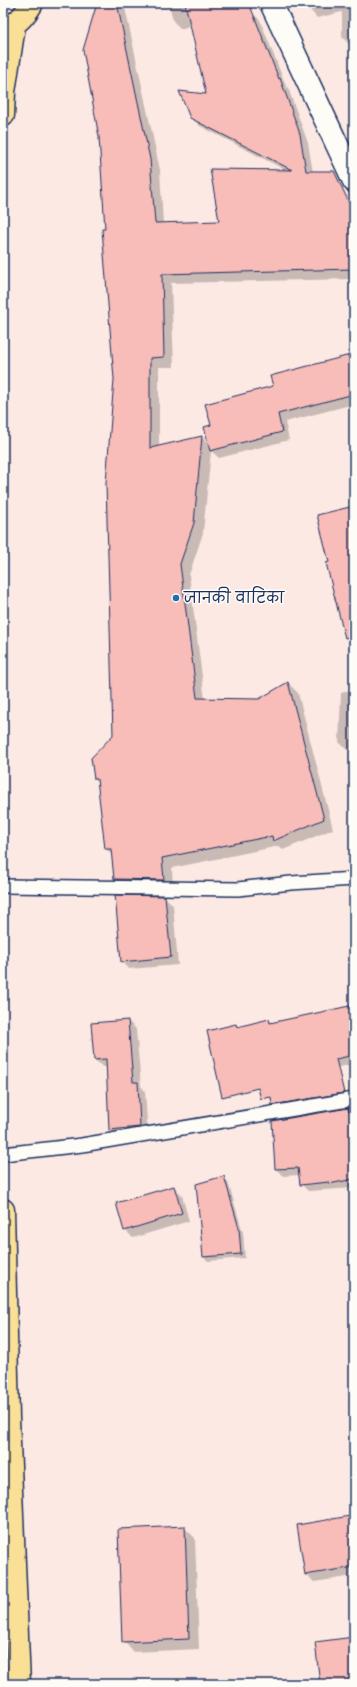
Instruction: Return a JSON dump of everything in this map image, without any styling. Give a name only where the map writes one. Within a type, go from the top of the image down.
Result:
[{"type":"highway","points":[[3,115],[8,29],[25,16],[32,3]]},
{"type":"highway","points":[[3,1210],[5,1418],[19,1684]]},
{"type":"street","points":[[271,3],[354,181]]},
{"type":"lane","points":[[3,886],[238,889],[291,883],[354,879]]},
{"type":"lane","points":[[3,1154],[82,1145],[354,1099]]},
{"type":"building","points":[[97,3],[117,3],[150,159],[155,223],[219,221],[210,169],[292,170],[190,118],[179,91],[206,94],[185,3],[249,3],[279,79],[280,78],[300,134],[306,171],[334,171],[354,213],[354,269],[162,274],[164,357],[150,358],[150,448],[202,436],[194,523],[180,564],[197,698],[259,699],[288,682],[324,819],[273,841],[272,836],[162,858],[164,880],[114,879],[111,849],[105,849],[97,779],[94,779],[91,758],[113,735],[106,483],[114,379],[102,229],[105,229],[99,137],[83,50]]},
{"type":"building","points":[[354,354],[354,394],[278,414],[282,432],[210,451],[204,427],[211,425],[205,404],[273,386],[270,376]]},
{"type":"building","points":[[354,506],[354,636],[345,638],[326,563],[329,562],[317,515]]},
{"type":"building","points":[[115,895],[165,896],[171,957],[121,962]]},
{"type":"building","points":[[354,1005],[354,1055],[336,1059],[344,1093],[272,1105],[271,1097],[261,1099],[258,1088],[222,1097],[207,1031],[236,1024],[237,1027],[269,1019],[270,1023]]},
{"type":"building","points":[[128,1020],[133,1082],[138,1082],[140,1127],[109,1130],[106,1059],[94,1060],[91,1023]]},
{"type":"building","points":[[348,1108],[349,1112],[351,1112],[354,1152],[354,1179],[329,1184],[329,1182],[300,1185],[298,1168],[275,1169],[272,1121]]},
{"type":"building","points":[[224,1176],[239,1228],[241,1254],[203,1257],[196,1184]]},
{"type":"building","points":[[174,1186],[182,1213],[124,1231],[116,1203]]},
{"type":"building","points":[[350,1516],[354,1542],[354,1567],[305,1575],[297,1525]]},
{"type":"building","points":[[185,1526],[189,1639],[122,1642],[118,1529]]},
{"type":"building","points":[[354,1637],[354,1684],[320,1684],[315,1642]]},
{"type":"place","name":"जानकी वाटिका","points":[[176,598]]}]
